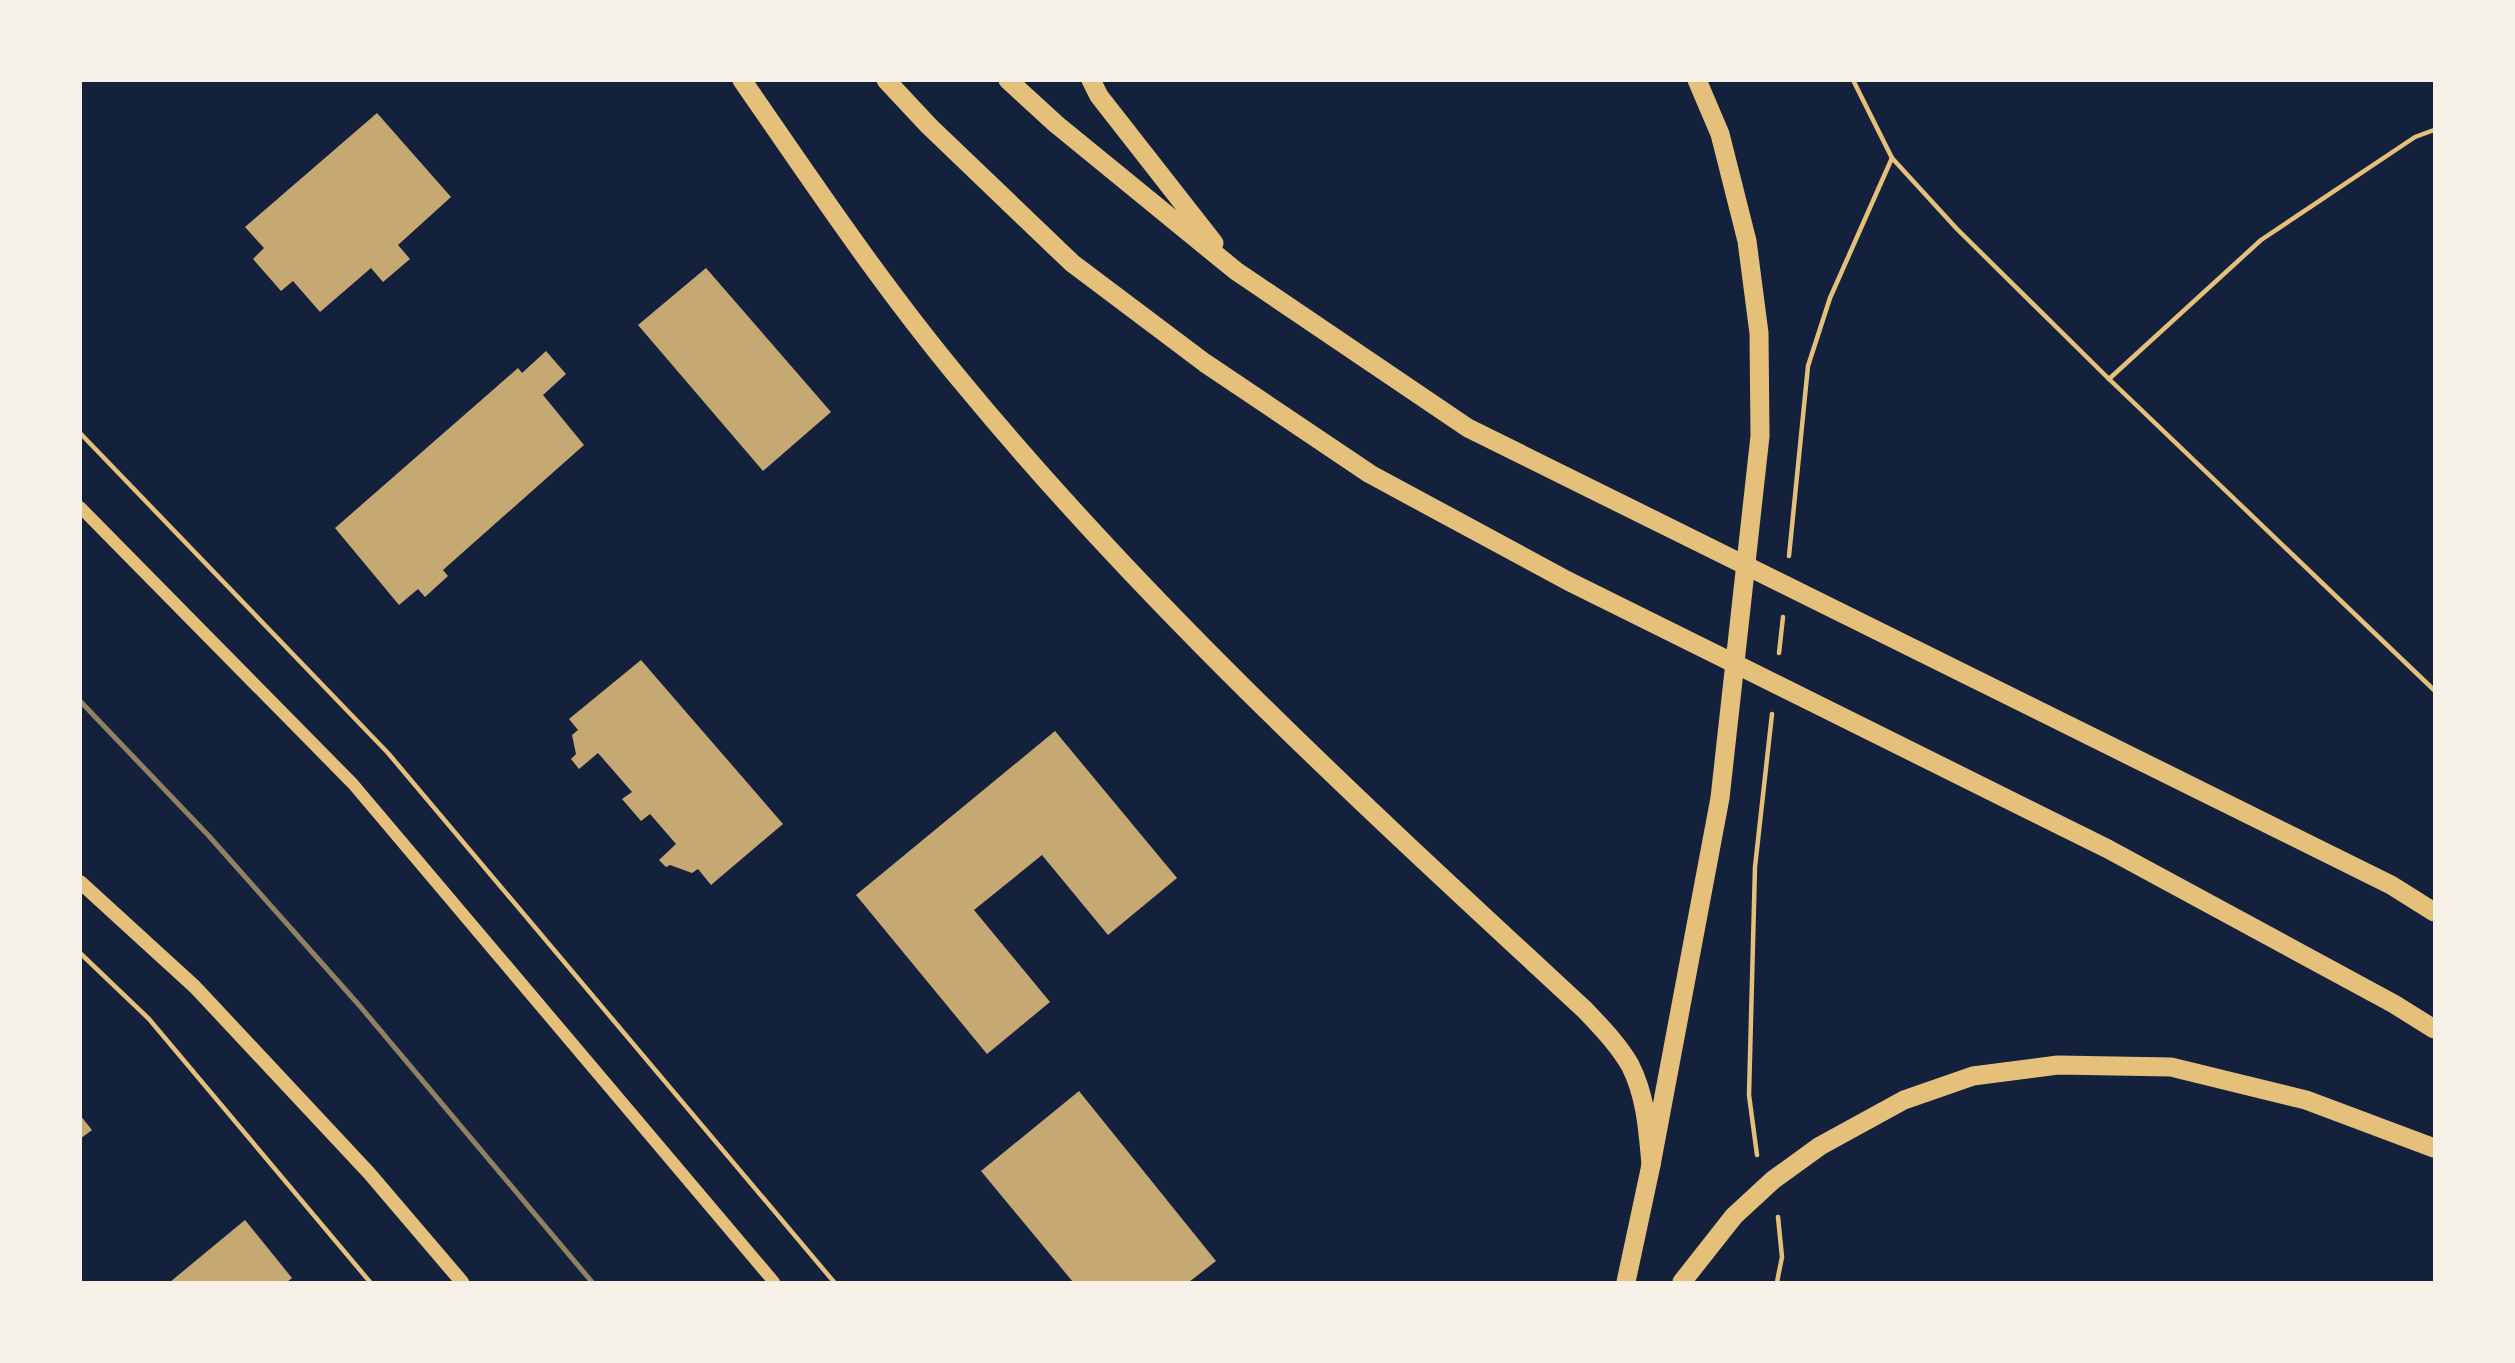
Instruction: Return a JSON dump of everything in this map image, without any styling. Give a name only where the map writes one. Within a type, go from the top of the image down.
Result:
[{"type":"highway","points":[[743,80],[864,256],[961,382],[1080,518],[1182,625],[1295,737],[1585,1010],[1610,1038],[1630,1066],[1646,1109],[1651,1165]]},
{"type":"highway","points":[[886,80],[929,127],[1072,263],[1205,363],[1370,474],[1568,581],[2108,849],[2394,1004],[2434,1029]]},
{"type":"highway","points":[[1008,80],[1056,124],[1236,271],[1468,428],[2391,884],[2434,912]]},
{"type":"highway","points":[[1091,80],[1099,96],[1236,271]]},
{"type":"highway","points":[[1626,1283],[1720,798],[1760,436],[1759,333],[1747,241],[1720,134],[1697,80]]},
{"type":"highway","points":[[1682,1283],[1734,1216],[1773,1180],[1820,1146],[1904,1100],[1973,1076],[2058,1065],[2171,1067],[2306,1100],[2434,1148]]},
{"type":"main road","points":[[80,882],[194,987],[369,1173],[462,1283]]},
{"type":"street","points":[[80,507],[353,783],[774,1283]]},
{"type":"path","points":[[1853,80],[1892,158],[1957,229],[2109,379],[2434,690]]},
{"type":"path","points":[[2109,379],[2261,240],[2415,137],[2434,130]]},
{"type":"path","points":[[1789,559],[1808,366],[1830,298],[1892,158]]},
{"type":"path","points":[[80,433],[388,753],[834,1283]]},
{"type":"path","points":[[1779,655],[1783,614]]},
{"type":"path","points":[[1760,1164],[1749,1095],[1755,867],[1773,710]]},
{"type":"path","points":[[80,953],[149,1019],[370,1283]]},
{"type":"path","points":[[1776,1211],[1780,1223],[1782,1257],[1777,1283]]},
{"type":"building","points":[[377,113],[451,197],[398,245],[410,259],[383,282],[371,268],[320,312],[293,281],[281,291],[253,259],[264,248],[245,227]]},
{"type":"building","points":[[706,268],[831,412],[763,471],[638,325]]},
{"type":"building","points":[[546,351],[566,374],[543,395],[584,445],[443,570],[448,576],[425,597],[418,589],[399,605],[335,528],[518,368],[522,373]]},
{"type":"building","points":[[641,660],[783,824],[711,885],[698,869],[692,873],[670,865],[666,867],[659,860],[676,844],[650,814],[641,821],[622,799],[632,792],[598,753],[579,769],[571,759],[576,754],[572,735],[578,730],[569,719]]},
{"type":"building","points":[[1055,731],[1177,878],[1108,935],[1042,855],[974,910],[1050,1002],[987,1054],[856,895]]},
{"type":"building","points":[[1079,1091],[1216,1261],[1189,1282],[1073,1282],[981,1171]]},
{"type":"building","points":[[80,1115],[92,1130],[80,1139]]},
{"type":"building","points":[[245,1220],[292,1278],[287,1282],[170,1282]]},
{"type":"railway","points":[[80,701],[208,835],[359,1005],[592,1282]]}]
